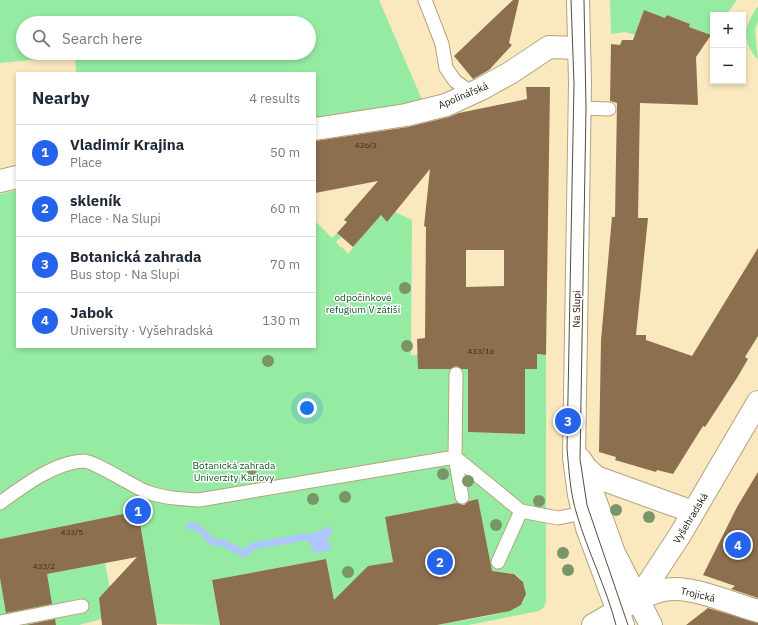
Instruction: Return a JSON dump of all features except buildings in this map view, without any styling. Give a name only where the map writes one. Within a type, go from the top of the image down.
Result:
[{"type":"street","name":"Na Slupi","points":[[578,0],[580,108],[576,474],[583,513],[620,618]]},
{"type":"street","name":"Apolinářská","points":[[316,129],[406,115],[446,105],[510,73],[549,47],[579,48]]},
{"type":"street","points":[[0,180],[16,178]]},
{"type":"street","name":"Vyšehradská","points":[[593,625],[620,618],[638,599],[693,512],[758,402]]},
{"type":"street","points":[[577,450],[586,468],[596,477],[693,512]]},
{"type":"street","points":[[577,450],[614,553],[651,625]]},
{"type":"street","name":"Trojická","points":[[638,599],[657,591],[674,589],[696,592],[758,611]]},
{"type":"lane","points":[[425,0],[442,44],[446,68],[455,81],[472,93]]},
{"type":"lane","points":[[580,108],[609,109]]},
{"type":"lane","points":[[456,374],[455,457],[462,496]]},
{"type":"lane","points":[[0,503],[22,487],[64,464],[86,461],[147,492],[169,498],[199,500],[455,457],[521,511],[558,518],[583,513]]},
{"type":"lane","points":[[498,562],[521,511]]},
{"type":"lane","points":[[0,622],[82,606]]},
{"type":"green space","points":[[0,0],[379,0],[423,102],[316,121],[316,72],[76,72],[75,60],[316,60],[316,16],[16,16],[16,60],[32,60],[0,63]]},
{"type":"green space","points":[[610,0],[737,0],[728,12],[710,12],[710,35],[689,27],[690,24],[667,15],[665,18],[644,10],[635,35],[625,32],[611,34]]},
{"type":"green space","points":[[758,6],[758,21],[755,30],[758,60],[749,46],[746,33],[753,13]]},
{"type":"green space","name":"Botanická zahrada Univerzity Karlovy","points":[[16,190],[16,348],[316,348],[316,222],[332,238],[337,233],[341,237],[336,242],[340,246],[339,247],[342,247],[348,254],[368,229],[375,214],[379,217],[381,215],[387,222],[395,212],[412,220],[411,355],[502,352],[546,355],[546,601],[544,607],[539,611],[468,625],[437,625],[506,612],[521,605],[525,597],[525,588],[518,576],[503,572],[492,574],[478,499],[385,517],[393,561],[381,565],[368,566],[362,572],[361,582],[335,604],[326,559],[212,580],[220,625],[156,624],[138,511],[0,539],[0,194]],"holes":[[[468,389],[525,434],[469,432]]]},
{"type":"green space","points":[[105,563],[111,593],[102,595],[99,598],[102,619],[79,625],[0,625],[0,578],[47,574]]},
{"type":"water","points":[[329,526],[333,531],[327,538],[332,549],[315,553],[305,537]]},
{"type":"waterway","points":[[190,526],[199,528],[210,540],[216,543],[224,543],[244,554],[253,546],[305,537]]},
{"type":"tram line","points":[[571,0],[574,84],[567,448],[570,482],[581,529],[616,625]]},
{"type":"tram line","points":[[584,0],[586,108],[580,459],[587,505],[628,625]]},
{"type":"place","name":"Botanická zahrada","points":[[568,421]]},
{"type":"place","name":"Vladimír Krajina","points":[[138,511]]},
{"type":"place","name":"Jabok","points":[[738,545]]},
{"type":"place","name":"skleník","points":[[440,562]]},
{"type":"park label","name":"odpočinkové refugium V zátiší","points":[[363,302]]}]
